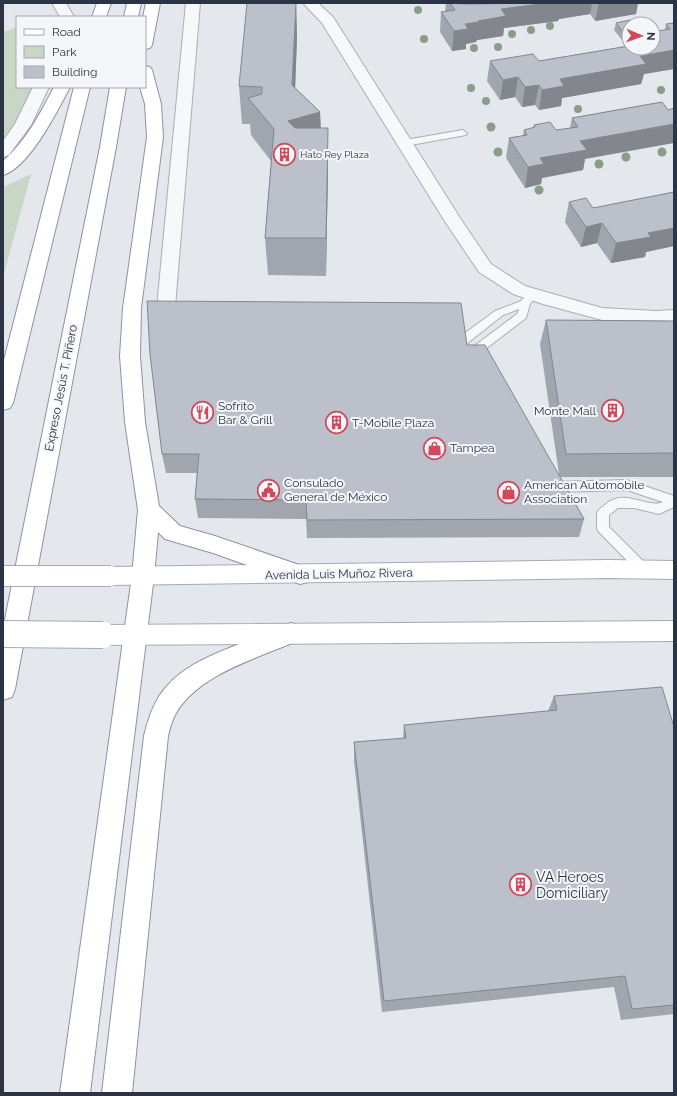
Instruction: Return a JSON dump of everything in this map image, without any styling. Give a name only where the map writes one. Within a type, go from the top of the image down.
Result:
[{"type":"main road","points":[[100,16],[104,3]]},
{"type":"main road","points":[[131,16],[134,3]]},
{"type":"main road","points":[[146,40],[153,3]]},
{"type":"main road","points":[[75,1093],[143,576],[149,510],[135,422],[130,356],[132,308],[155,137],[153,104],[146,76]]},
{"type":"main road","points":[[3,170],[16,159],[35,137],[61,88]]},
{"type":"main road","points":[[3,403],[82,88]]},
{"type":"main road","name":"Expreso Jesús T. Piñero","points":[[3,688],[107,155],[118,88]]},
{"type":"main road","points":[[149,510],[173,533],[215,545],[300,575]]},
{"type":"main road","name":"Avenida Luis Muñoz Rivera","points":[[3,576],[300,575],[674,570]]},
{"type":"main road","points":[[3,634],[135,635],[674,631]]},
{"type":"main road","points":[[117,1093],[156,736],[160,717],[174,694],[197,674],[216,664],[291,633]]},
{"type":"street","points":[[59,3],[63,7],[67,16]]},
{"type":"street","points":[[166,307],[193,3]]},
{"type":"street","points":[[310,3],[328,20],[453,220],[485,268],[519,290],[529,299],[602,314],[656,317],[674,316]]},
{"type":"street","points":[[3,152],[23,125],[41,88]]},
{"type":"lane","points":[[405,143],[464,133]]},
{"type":"lane","points":[[461,342],[499,313],[529,299]]},
{"type":"lane","points":[[478,364],[473,353],[522,316],[529,299]]},
{"type":"lane","points":[[551,487],[627,485],[674,502]]},
{"type":"lane","points":[[644,570],[603,529],[603,513],[615,503],[634,503],[659,509],[674,502]]},
{"type":"green space","points":[[16,27],[16,88],[34,88],[29,100],[3,147],[3,32]]},
{"type":"green space","points":[[31,174],[3,277],[3,187]]},
{"type":"building","name":"Hato Rey Plaza","points":[[247,3],[296,3],[292,85],[320,112],[288,121],[295,128],[328,128],[326,238],[265,238],[274,129],[248,98],[262,94],[262,87],[239,86]]},
{"type":"building","points":[[450,3],[548,3],[501,9],[506,16],[465,24],[468,29],[454,31],[441,12],[455,10]]},
{"type":"building","points":[[621,22],[621,29],[616,23]]},
{"type":"building","points":[[674,23],[674,50],[661,52],[661,30],[670,29],[666,24]]},
{"type":"building","points":[[621,47],[621,56],[640,56],[646,64],[560,79],[564,86],[542,90],[539,85],[525,87],[518,77],[503,80],[490,61],[533,54],[539,61]]},
{"type":"building","points":[[662,102],[668,110],[674,108],[674,124],[580,141],[587,150],[540,158],[544,164],[528,167],[509,138],[527,135],[524,130],[535,127],[534,125],[550,122],[556,130],[578,127],[572,118]]},
{"type":"building","points":[[674,192],[674,228],[648,233],[651,237],[616,243],[602,223],[586,227],[569,202],[586,198],[593,208]]},
{"type":"building","name":"T-Mobile Plaza","points":[[147,301],[461,303],[467,345],[485,345],[584,519],[307,520],[306,500],[195,499],[199,454],[162,454],[150,354]]},
{"type":"building","name":"Monte Mall","points":[[546,320],[674,321],[674,453],[566,454]]},
{"type":"building","name":"VA Heroes Domiciliary","points":[[662,687],[674,727],[674,1005],[632,1009],[625,976],[384,1001],[354,742],[406,738],[404,725],[557,710],[554,696]]},
{"type":"place","name":"Hato Rey Plaza","points":[[285,154]]},
{"type":"place","name":"Monte Mall","points":[[612,411]]},
{"type":"place","name":"Sofrito Bar & Grill","points":[[202,413]]},
{"type":"place","name":"T-Mobile Plaza","points":[[337,423]]},
{"type":"place","name":"Tampea","points":[[435,448]]},
{"type":"place","name":"Consulado General de México","points":[[269,490]]},
{"type":"place","name":"American Automobile Association","points":[[508,492]]},
{"type":"place","name":"VA Heroes Domiciliary","points":[[521,885]]}]
